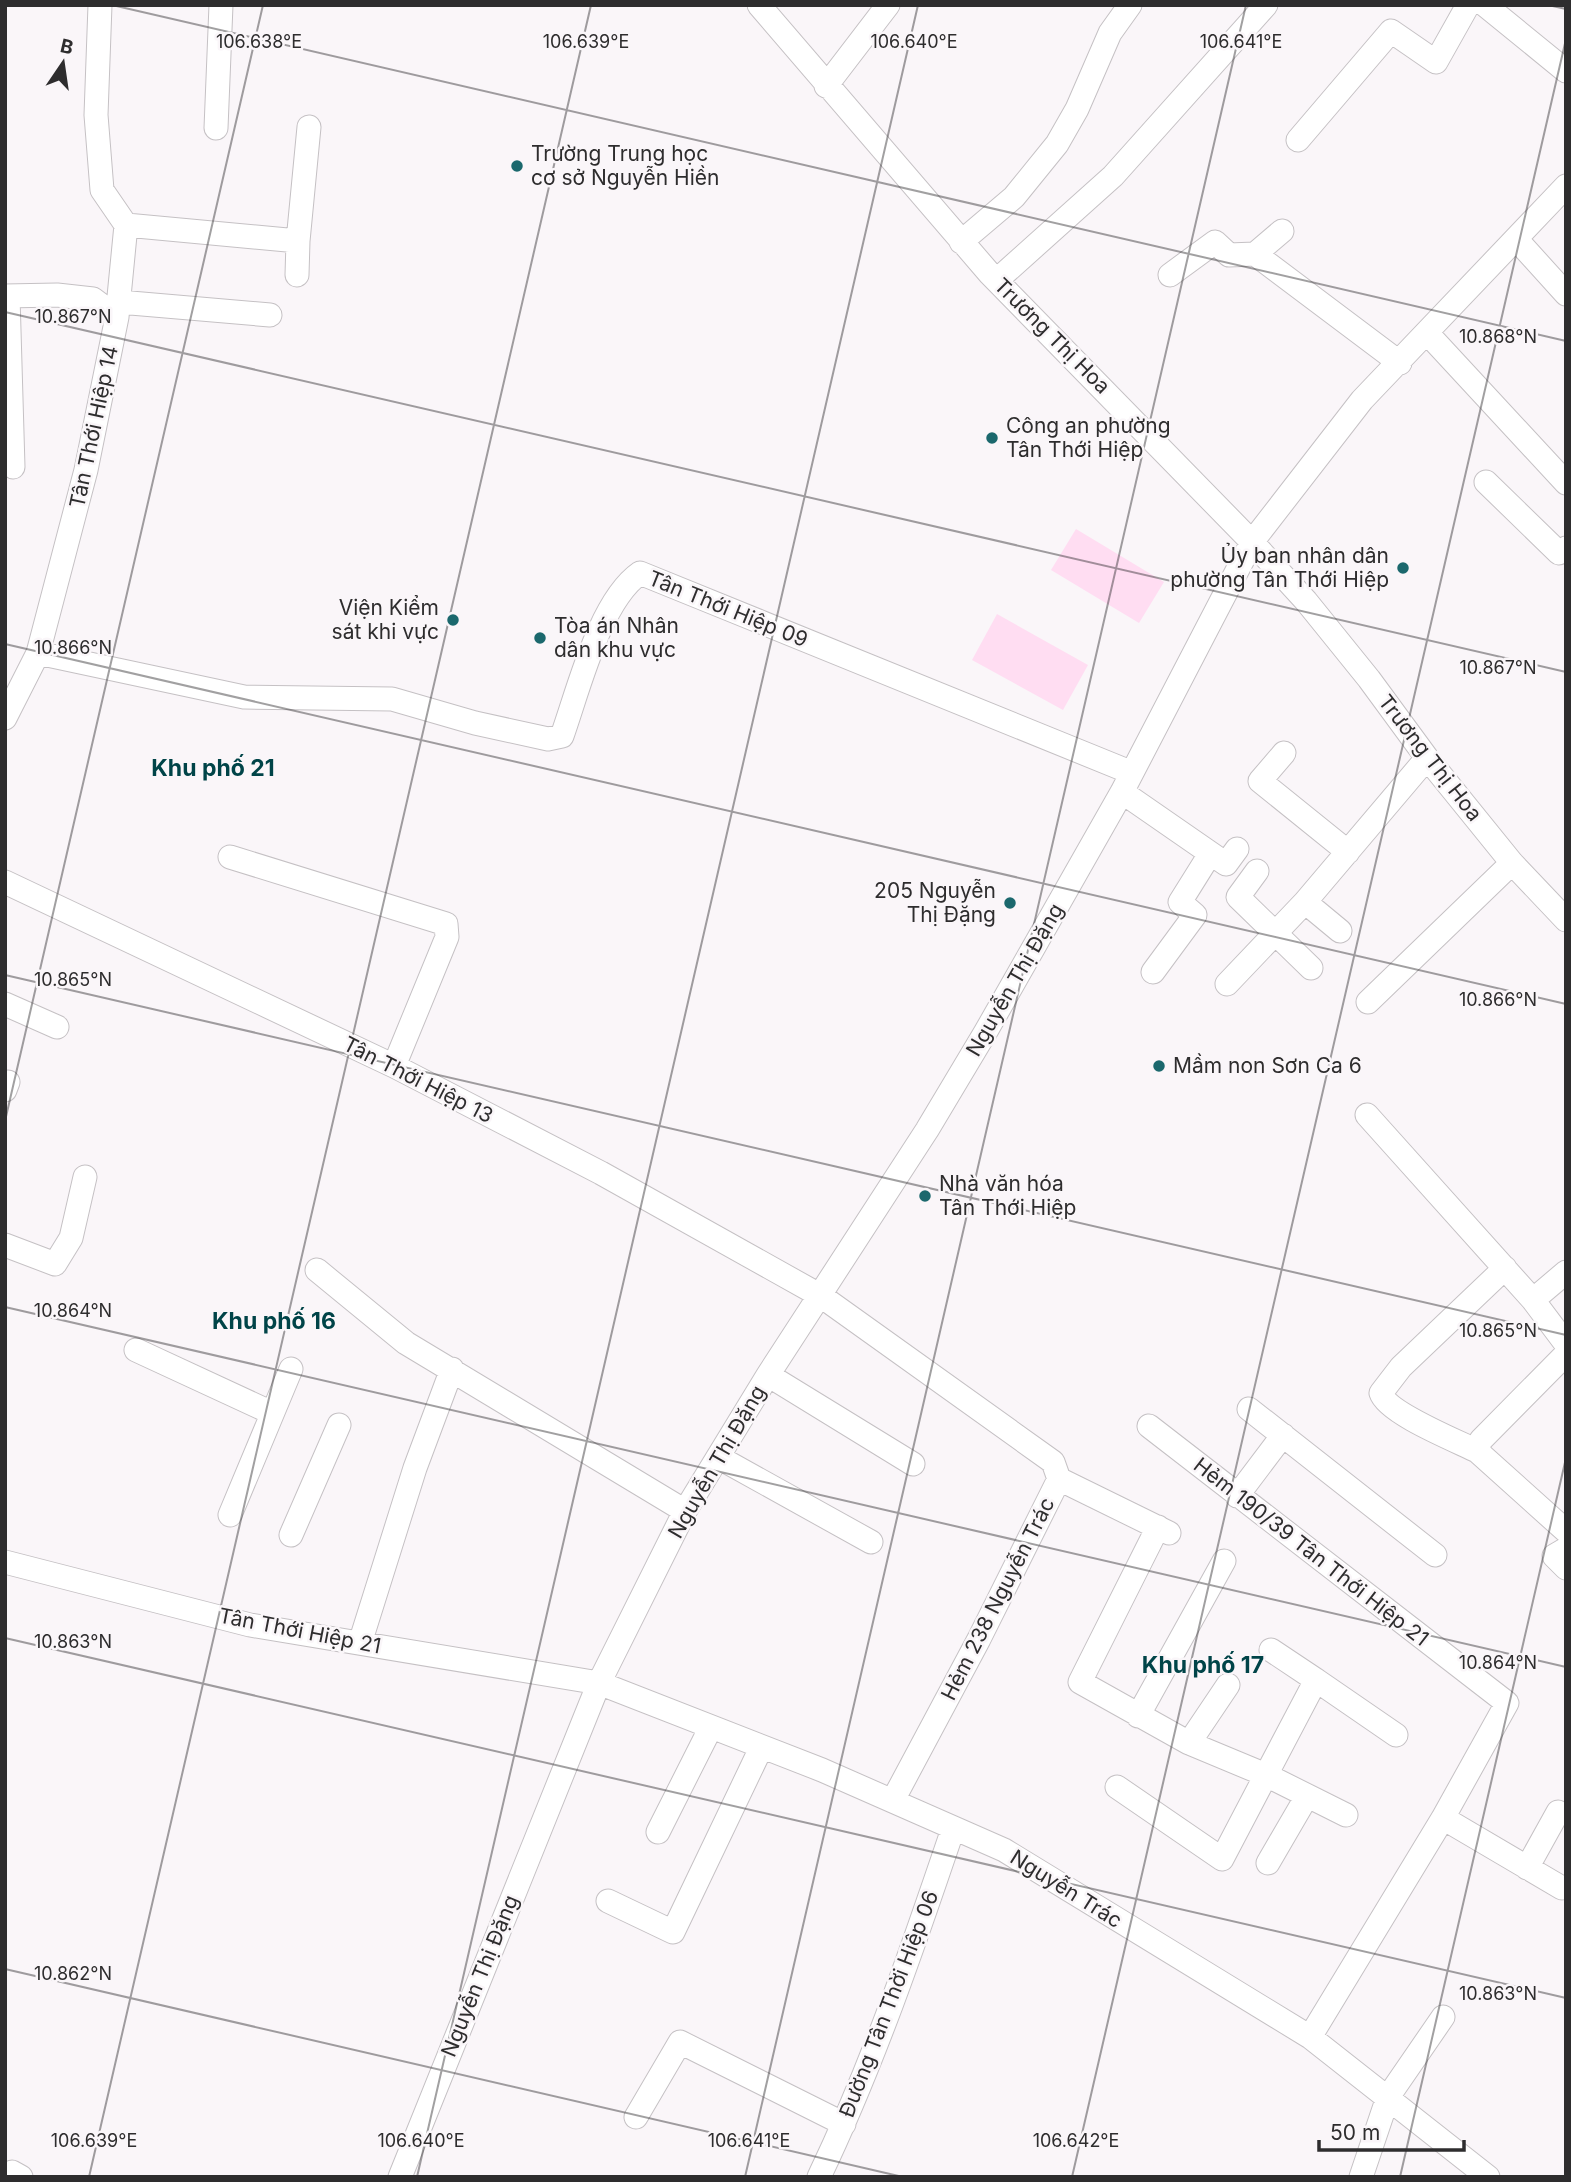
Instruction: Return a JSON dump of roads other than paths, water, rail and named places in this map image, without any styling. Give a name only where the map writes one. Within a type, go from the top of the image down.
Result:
[{"type":"street","points":[[100,5],[96,115],[102,190],[126,225],[298,242]]},
{"type":"street","points":[[216,128],[221,5]]},
{"type":"street","name":"Trương Thị Hoa","points":[[759,5],[961,242],[1252,542],[1370,679],[1427,758],[1513,863],[1566,920]]},
{"type":"street","points":[[826,86],[888,5]]},
{"type":"street","points":[[961,242],[1014,197],[1057,144],[1077,109],[1110,33],[1130,5]]},
{"type":"street","points":[[996,280],[1113,176],[1266,5]]},
{"type":"street","points":[[1298,140],[1391,31],[1436,62],[1468,5]]},
{"type":"street","points":[[1485,5],[1566,71]]},
{"type":"street","points":[[297,275],[309,127]]},
{"type":"street","name":"Nguyễn Thị Đặng","points":[[400,2177],[599,1683],[685,1511],[768,1375],[927,1130],[1126,782],[1252,542],[1363,400],[1566,187]]},
{"type":"street","name":"Tân Thới Hiệp 14","points":[[5,718],[38,653],[86,470],[118,310],[126,225]]},
{"type":"street","points":[[1170,275],[1215,242],[1229,255],[1255,254],[1282,231]]},
{"type":"street","points":[[1517,240],[1566,294]]},
{"type":"street","points":[[1255,254],[1400,363]]},
{"type":"street","points":[[13,467],[6,296],[57,295],[93,299],[118,310],[270,315]]},
{"type":"street","points":[[1428,334],[1566,483]]},
{"type":"street","points":[[1486,482],[1559,553],[1566,548]]},
{"type":"street","name":"Tân Thới Hiệp 09","points":[[38,653],[244,697],[392,699],[475,723],[548,739],[562,736],[609,607],[625,583],[640,573],[1126,782]]},
{"type":"street","points":[[1284,753],[1260,781],[1348,852]]},
{"type":"street","points":[[1227,984],[1305,902],[1427,758]]},
{"type":"street","points":[[1126,782],[1210,854],[1226,864],[1237,849]]},
{"type":"street","points":[[1153,972],[1195,915],[1180,902],[1210,854]]},
{"type":"street","points":[[230,857],[446,924],[447,937],[394,1066]]},
{"type":"street","points":[[1368,1002],[1513,863]]},
{"type":"street","points":[[1257,871],[1238,897],[1311,968]]},
{"type":"street","name":"Tân Thới Hiệp 13","points":[[5,882],[394,1066],[601,1173],[821,1296]]},
{"type":"street","points":[[1305,902],[1340,931]]},
{"type":"street","points":[[5,1004],[57,1027]]},
{"type":"street","points":[[1367,1115],[1534,1300],[1566,1344]]},
{"type":"street","points":[[5,1245],[55,1264],[71,1238],[85,1177]]},
{"type":"street","points":[[1505,1269],[1401,1367],[1381,1393],[1386,1402],[1403,1413],[1477,1451],[1566,1531]]},
{"type":"street","points":[[317,1270],[406,1343],[452,1368],[685,1511]]},
{"type":"street","points":[[1534,1300],[1566,1272]]},
{"type":"street","name":"Hẻm 238 Nguyễn Trác","points":[[821,1296],[1053,1462],[1059,1479],[979,1639],[893,1800]]},
{"type":"street","points":[[136,1350],[272,1413]]},
{"type":"street","points":[[1477,1451],[1481,1440],[1566,1354]]},
{"type":"street","points":[[360,1643],[415,1468],[452,1368]]},
{"type":"street","points":[[230,1515],[291,1370]]},
{"type":"street","points":[[768,1375],[913,1464]]},
{"type":"street","points":[[1249,1409],[1435,1555]]},
{"type":"street","points":[[291,1535],[340,1425]]},
{"type":"street","name":"Hẻm 190/39 Tân Thới Hiệp 21","points":[[1149,1426],[1507,1703],[1443,1818]]},
{"type":"street","points":[[1237,1496],[1283,1436]]},
{"type":"street","points":[[718,1457],[871,1542]]},
{"type":"street","points":[[1059,1479],[1163,1530],[1080,1682],[1189,1743],[1266,1775],[1346,1815]]},
{"type":"street","points":[[1566,1549],[1554,1556],[1566,1568]]},
{"type":"street","points":[[1138,1716],[1224,1561]]},
{"type":"street","name":"Tân Thới Hiệp 21","points":[[5,1562],[250,1625],[599,1683]]},
{"type":"street","points":[[1271,1650],[1396,1735]]},
{"type":"street","points":[[1117,1787],[1222,1860],[1316,1680]]},
{"type":"street","name":"Nguyễn Trác","points":[[599,1683],[893,1800],[1004,1850],[1310,2037],[1488,2177]]},
{"type":"street","points":[[1189,1743],[1228,1685]]},
{"type":"street","points":[[658,1832],[711,1727]]},
{"type":"street","points":[[608,1900],[673,1932],[761,1748]]},
{"type":"street","points":[[1268,1863],[1307,1796]]},
{"type":"street","points":[[1527,1868],[1558,1812]]},
{"type":"street","points":[[1310,2037],[1443,1818],[1562,1888]]},
{"type":"street","name":"Đường Tân Thời Hiệp 06","points":[[819,2177],[844,2124],[898,1992],[953,1829]]},
{"type":"street","points":[[1362,2177],[1388,2097],[1443,2017]]},
{"type":"street","points":[[636,2117],[680,2042],[844,2124]]},
{"type":"place","name":"Trường Trung học cơ sở Nguyễn Hiền","points":[[517,166]]},
{"type":"place","name":"Công an phường Tân Thới Hiệp","points":[[992,438]]},
{"type":"place","name":"Ủy ban nhân dân phường Tân Thới Hiệp","points":[[1403,568]]},
{"type":"place","name":"Viện Kiểm sát khi vực","points":[[453,620]]},
{"type":"place","name":"Tòa án Nhân dân khu vực","points":[[540,638]]},
{"type":"place","name":"205 Nguyễn Thị Đặng","points":[[1010,903]]},
{"type":"place","name":"Mầm non Sơn Ca 6","points":[[1159,1066]]},
{"type":"place","name":"Nhà văn hóa Tân Thới Hiệp","points":[[925,1196]]},
{"type":"district","name":"Khu phố 21","points":[[213,768]]},
{"type":"district","name":"Khu phố 16","points":[[274,1321]]},
{"type":"district","name":"Khu phố 17","points":[[1203,1665]]}]
